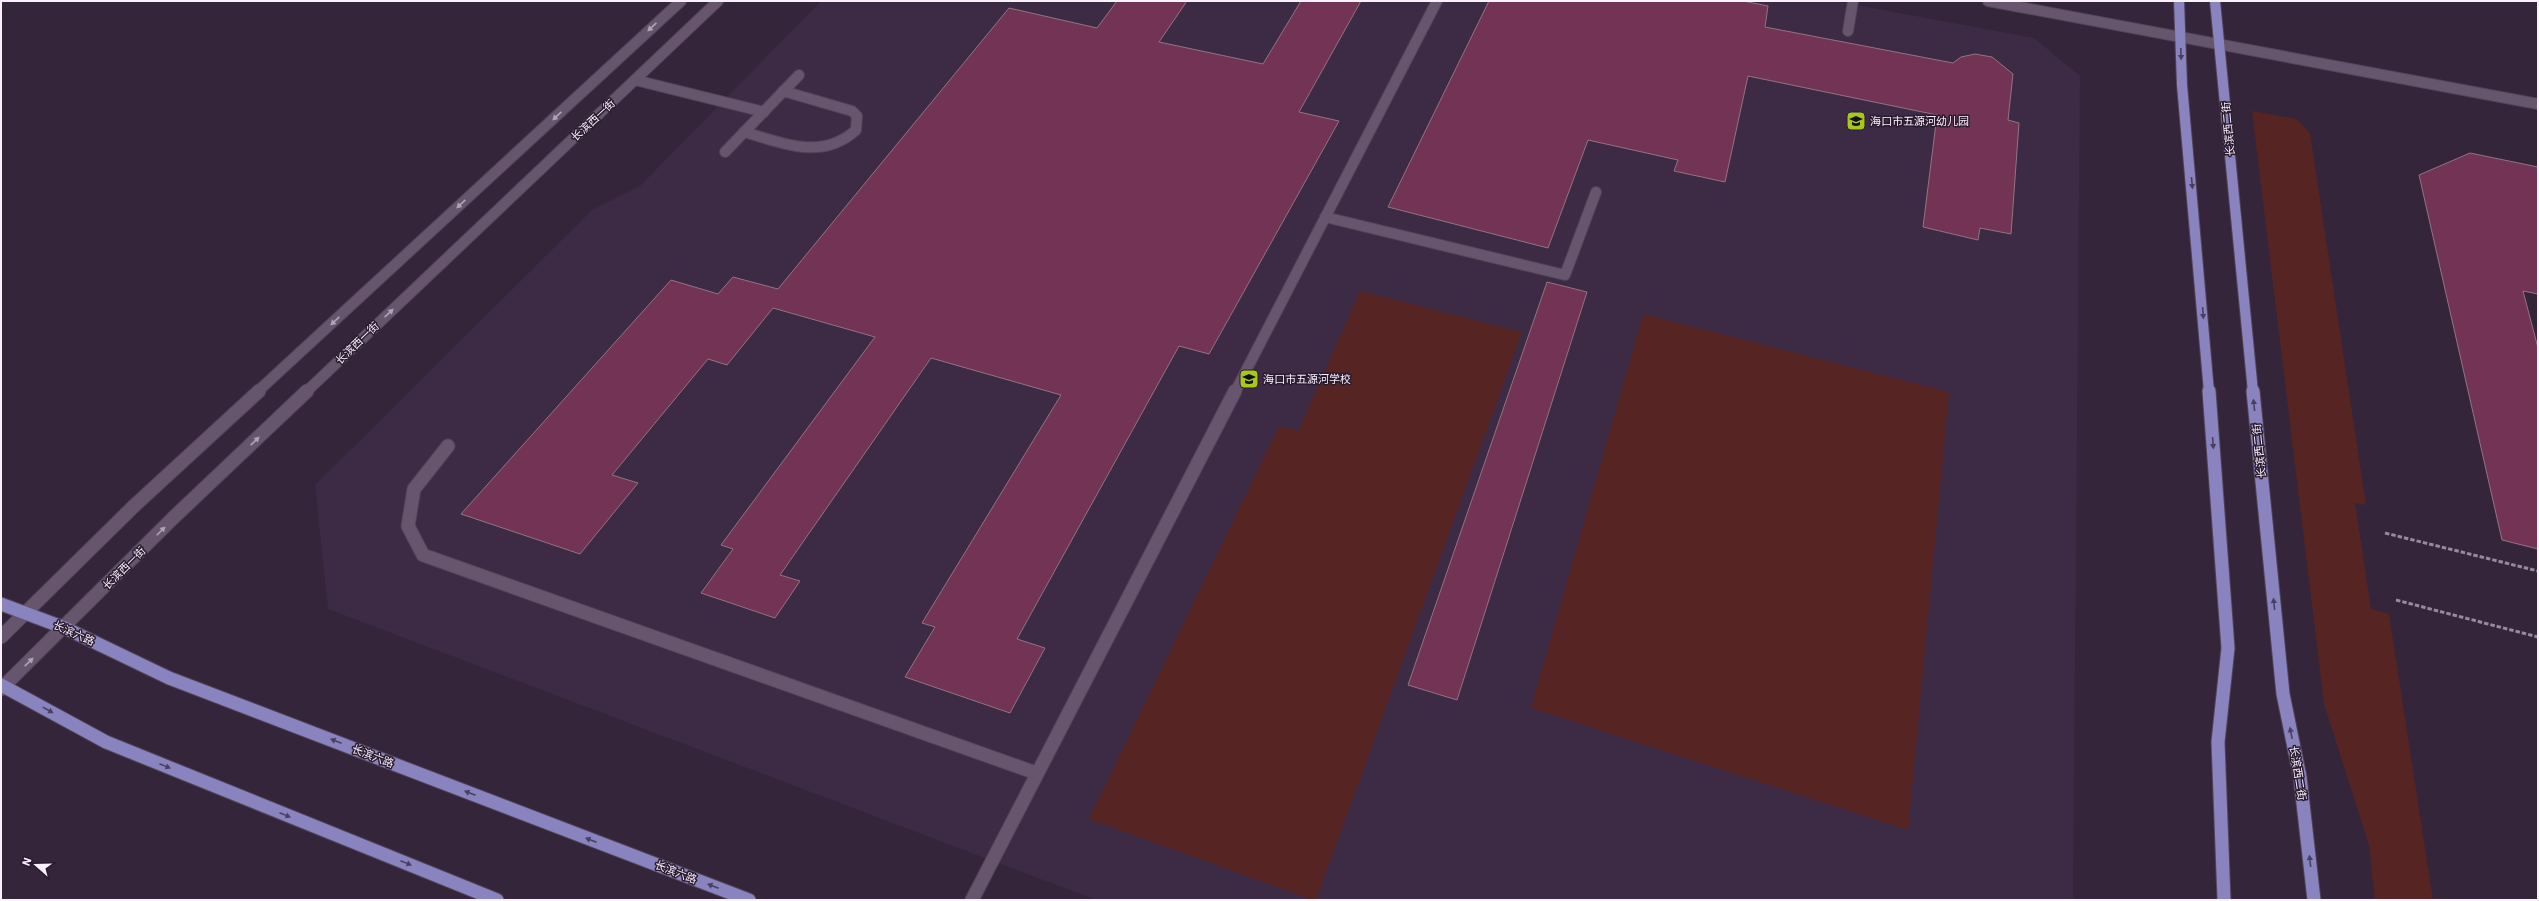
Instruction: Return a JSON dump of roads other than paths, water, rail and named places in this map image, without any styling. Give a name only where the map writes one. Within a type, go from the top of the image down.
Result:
[{"type":"main road","points":[[2178,1],[2228,648],[2218,742],[2224,900]]},
{"type":"main road","name":"长滨西二街","points":[[2215,1],[2221,45],[2234,200],[2283,694],[2300,777],[2314,900]]},
{"type":"main road","name":"长滨六路","points":[[1,604],[65,628],[169,678],[749,900]]},
{"type":"main road","points":[[2,687],[106,742],[497,900]]},
{"type":"street","points":[[1,637],[134,506],[681,1]]},
{"type":"street","name":"长滨西一街","points":[[2,687],[65,628],[172,519],[718,1]]},
{"type":"street","points":[[972,900],[1036,773],[1438,1]]},
{"type":"street","points":[[1848,31],[1853,1]]},
{"type":"street","points":[[1988,1],[2538,104]]},
{"type":"street","points":[[725,152],[799,75]]},
{"type":"street","points":[[636,80],[764,112]]},
{"type":"street","points":[[744,132],[818,148],[841,142],[856,130],[857,116],[852,111],[783,91]]},
{"type":"street","points":[[1325,217],[1565,275],[1596,192]]},
{"type":"street","points":[[448,446],[414,489],[408,526],[423,555],[1036,773]]},
{"type":"place","name":"海口市五源河幼儿园","points":[[1856,121]]},
{"type":"place","name":"海口市五源河学校","points":[[1249,379]]}]
